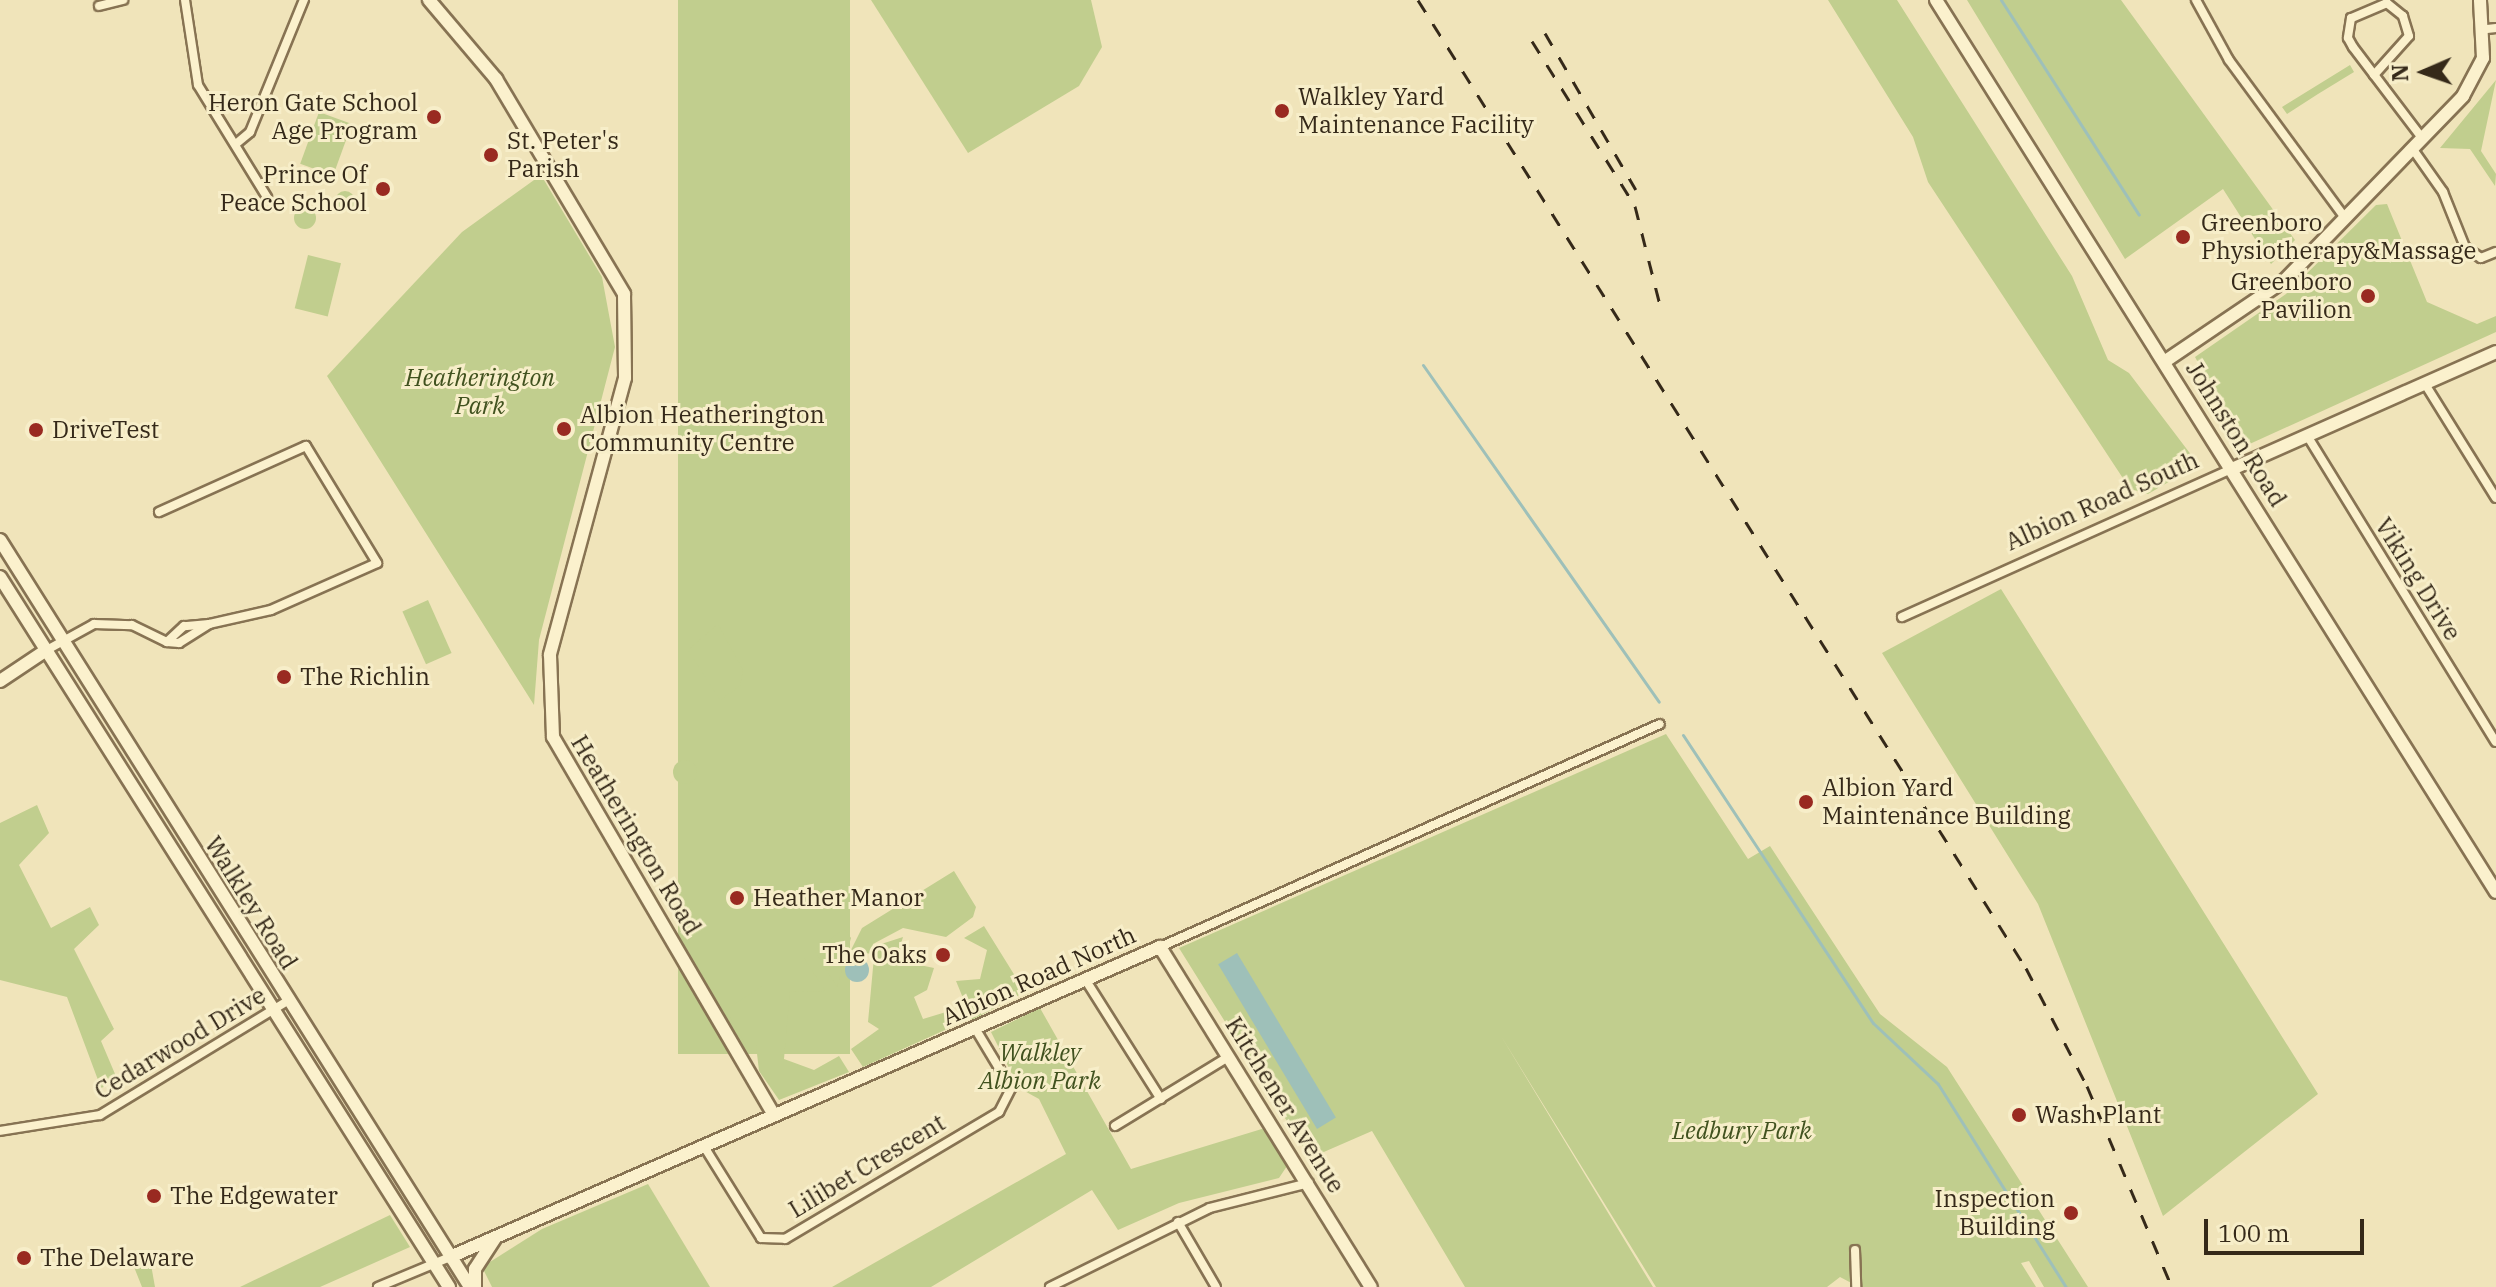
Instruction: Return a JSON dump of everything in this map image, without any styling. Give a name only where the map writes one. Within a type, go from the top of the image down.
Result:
[{"type":"street","points":[[99,6],[123,0]]},
{"type":"street","points":[[185,0],[198,85],[237,143],[267,197]]},
{"type":"street","points":[[237,143],[250,132],[304,0]]},
{"type":"street","name":"Heatherington Road","points":[[429,0],[496,79],[624,294],[625,378],[550,655],[553,737],[774,1115]]},
{"type":"street","name":"Johnston Road","points":[[1936,0],[2496,892]]},
{"type":"street","points":[[2196,0],[2229,60],[2343,215]]},
{"type":"street","points":[[2164,362],[2259,304],[2343,215],[2422,138],[2474,79],[2491,28],[2480,0]]},
{"type":"street","points":[[2374,75],[2409,36],[2403,16],[2387,3],[2358,12],[2348,28],[2374,75],[2422,138]]},
{"type":"street","points":[[2412,148],[2443,192],[2465,247],[2481,258],[2496,252]]},
{"type":"street","name":"Albion Road South","points":[[1902,617],[2496,352]]},
{"type":"street","points":[[2425,384],[2496,498]]},
{"type":"street","name":"Viking Drive","points":[[2308,437],[2496,742]]},
{"type":"street","points":[[159,512],[306,446],[377,563],[271,610],[209,624],[184,626],[167,642]]},
{"type":"street","name":"Walkley Road","points":[[0,540],[286,1002],[472,1287]]},
{"type":"street","name":"Walkley Road","points":[[0,577],[271,1012],[449,1287]]},
{"type":"street","points":[[0,681],[62,640],[94,624],[120,623],[167,642],[191,640],[209,624]]},
{"type":"street","name":"Albion Road North","points":[[378,1287],[705,1148],[1660,724]]},
{"type":"street","name":"Kitchener Avenue","points":[[1160,947],[1371,1287]]},
{"type":"street","points":[[1085,979],[1161,1099]]},
{"type":"street","name":"Cedarwood Drive","points":[[0,1131],[100,1115],[286,1002]]},
{"type":"street","name":"Lilibet Crescent","points":[[705,1148],[761,1238],[785,1239],[999,1112],[1011,1088],[975,1028]]},
{"type":"street","points":[[1115,1126],[1228,1057]]},
{"type":"street","points":[[1050,1287],[1178,1222],[1309,1183]]},
{"type":"street","points":[[1178,1222],[1216,1287]]},
{"type":"street","points":[[472,1287],[475,1269],[496,1237]]},
{"type":"street","points":[[1855,1250],[1856,1287]]},
{"type":"green space","points":[[678,0],[850,0],[850,1054],[678,1054]]},
{"type":"green space","points":[[871,0],[1091,0],[1102,47],[1079,86],[968,153]]},
{"type":"green space","points":[[1828,0],[1897,0],[2072,276],[2108,360],[2129,373],[2192,456],[2191,469],[2148,494],[2130,489],[1928,182],[1913,137]]},
{"type":"green space","points":[[1967,0],[2121,0],[2295,240],[2271,264],[2223,189],[2125,259]]},
{"type":"green space","points":[[2350,65],[2354,72],[2287,114],[2282,107]]},
{"type":"green space","points":[[2496,80],[2481,151],[2496,174],[2495,186],[2470,149],[2440,148]]},
{"type":"green space","points":[[319,112],[352,124],[333,176],[300,164]]},
{"type":"green space","name":"Heatherington Park","points":[[541,175],[602,277],[615,347],[539,640],[534,705],[327,376],[462,232]]},
{"type":"green space","points":[[345,191],[352,194],[355,201],[352,208],[345,211],[338,208],[335,201],[338,194]]},
{"type":"green space","points":[[2387,204],[2427,302],[2477,324],[2496,316],[2496,332],[2243,447],[2195,357],[2286,294],[2376,205]]},
{"type":"green space","points":[[305,207],[313,210],[316,218],[313,226],[305,229],[297,226],[294,218],[297,210]]},
{"type":"green space","points":[[308,255],[341,263],[328,317],[295,308]]},
{"type":"green space","points":[[2001,589],[2318,1094],[2163,1216],[2038,904],[1882,653]]},
{"type":"green space","points":[[428,600],[452,653],[426,664],[402,611]]},
{"type":"green space","points":[[718,624],[743,670],[740,686],[720,700],[688,650]]},
{"type":"green space","name":"Ledbury Park","points":[[1666,734],[1748,859],[1770,846],[1880,1014],[1947,1067],[2088,1287],[2044,1287],[2029,1261],[2021,1263],[2036,1287],[1859,1287],[1840,1277],[1827,1287],[1656,1287],[1501,1036],[1653,1287],[1465,1287],[1372,1131],[1310,1158],[1179,948]]},
{"type":"green space","points":[[685,760],[693,764],[697,772],[693,780],[685,784],[677,780],[673,772],[677,764]]},
{"type":"green space","points":[[37,805],[49,833],[19,865],[51,928],[90,907],[99,925],[74,949],[114,1029],[101,1041],[118,1081],[101,1088],[67,997],[0,980],[0,823]]},
{"type":"green space","points":[[954,871],[976,907],[973,917],[946,937],[903,928],[873,944],[871,954],[851,950],[862,928]]},
{"type":"green space","points":[[984,926],[1025,992],[972,1020],[956,981],[980,979],[987,950],[964,938]]},
{"type":"green space","points":[[844,929],[851,938],[837,987],[815,951]]},
{"type":"green space","points":[[903,937],[896,960],[934,968],[927,990],[914,997],[923,1019],[946,1012],[956,1025],[863,1067],[851,1049],[879,1029],[868,1022],[875,946]]},
{"type":"green space","points":[[804,958],[826,992],[790,991],[784,1059],[814,1070],[839,1056],[849,1072],[779,1100],[759,1071],[756,1045],[748,1049],[726,1010]]},
{"type":"green space","name":"Walkley Albion Park","points":[[1040,1008],[1131,1169],[1265,1128],[1287,1166],[1279,1178],[1179,1203],[1118,1230],[1092,1190],[931,1287],[832,1287],[1066,1154],[1039,1099],[1019,1088],[991,1032]]},
{"type":"green space","points":[[648,1184],[710,1287],[492,1287],[482,1267],[542,1229]]},
{"type":"green space","points":[[390,1215],[410,1247],[320,1287],[240,1287]]},
{"type":"green space","points":[[150,1259],[155,1287],[142,1287],[132,1262]]},
{"type":"water","points":[[1237,953],[1336,1118],[1317,1129],[1218,964]]},
{"type":"water","points":[[857,958],[866,961],[869,970],[866,979],[857,982],[848,979],[845,970],[848,961]]},
{"type":"waterway","points":[[2001,0],[2139,215]]},
{"type":"waterway","points":[[1423,365],[1659,702]]},
{"type":"waterway","points":[[1683,735],[1873,1023],[1938,1084],[2066,1287]]},
{"type":"railway","points":[[1418,0],[2026,968],[2087,1086],[2172,1287]]},
{"type":"railway","points":[[1545,33],[1636,190]]},
{"type":"railway","points":[[1532,41],[1635,206],[1661,309]]},
{"type":"place","name":"Walkley Yard Maintenance Facility","points":[[1282,111]]},
{"type":"place","name":"Heron Gate School Age Program","points":[[434,117]]},
{"type":"place","name":"St. Peter's Parish","points":[[491,155]]},
{"type":"place","name":"Prince Of Peace School","points":[[383,189]]},
{"type":"place","name":"Greenboro Physiotherapy&Massage","points":[[2183,237]]},
{"type":"place","name":"Greenboro Pavilion","points":[[2368,296]]},
{"type":"place","name":"Albion Heatherington Community Centre","points":[[564,429]]},
{"type":"place","name":"DriveTest","points":[[36,430]]},
{"type":"place","name":"The Richlin","points":[[284,677]]},
{"type":"place","name":"Albion Yard Maintenance Building","points":[[1806,802]]},
{"type":"place","name":"Heather Manor","points":[[737,898]]},
{"type":"place","name":"The Oaks","points":[[943,955]]},
{"type":"place","name":"Wash Plant","points":[[2019,1115]]},
{"type":"place","name":"The Edgewater","points":[[154,1196]]},
{"type":"place","name":"Inspection Building","points":[[2071,1213]]},
{"type":"place","name":"The Delaware","points":[[24,1258]]}]
